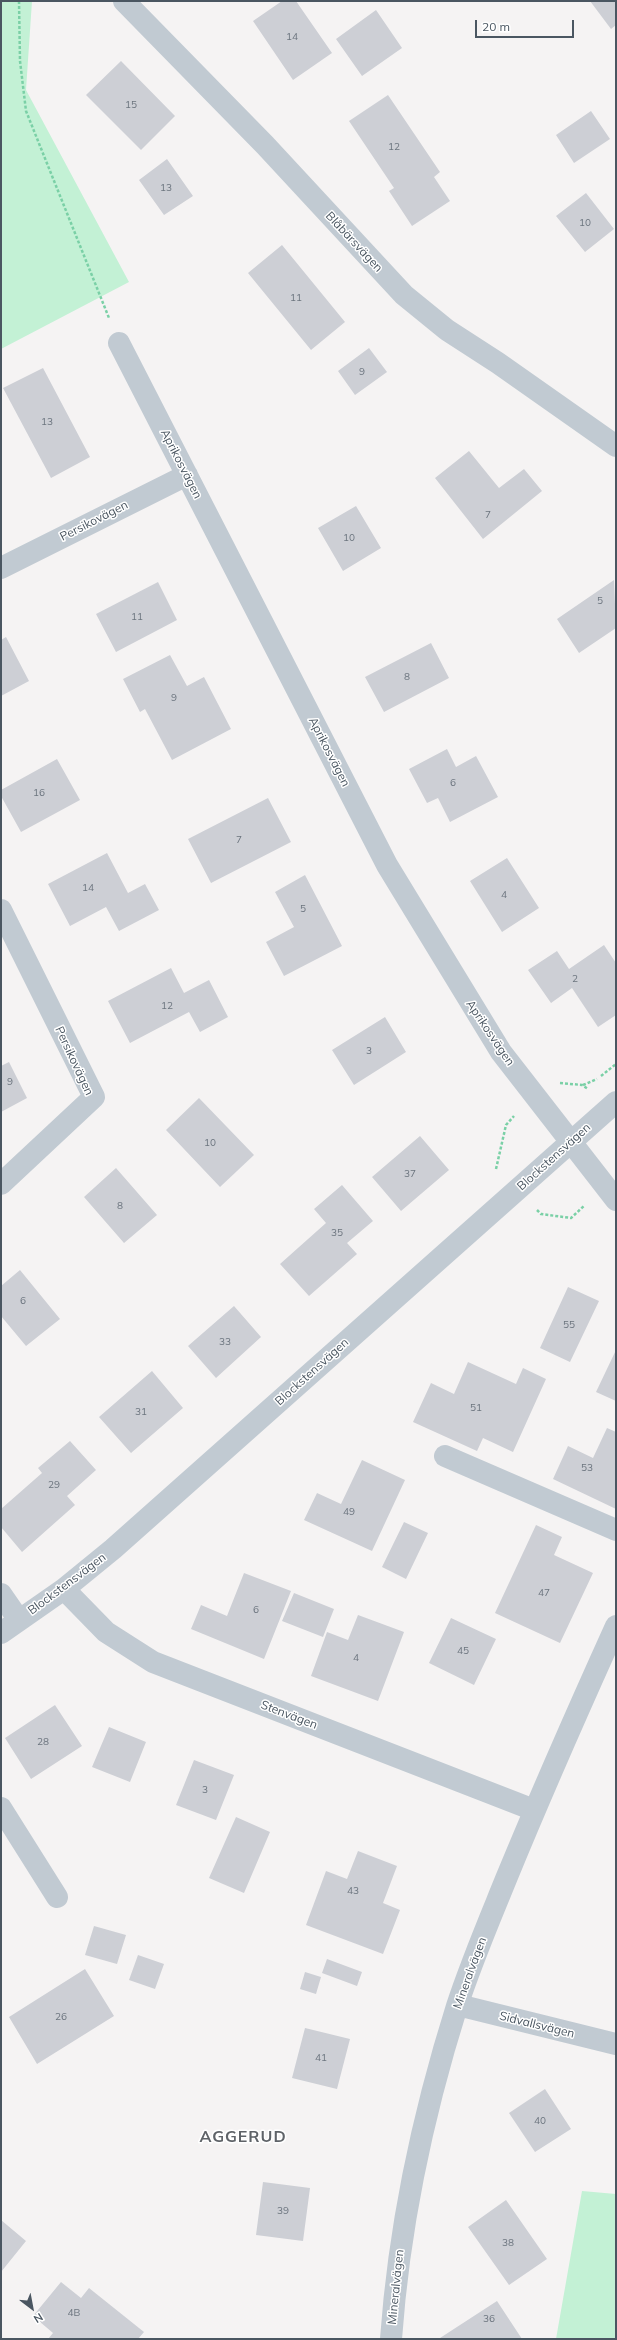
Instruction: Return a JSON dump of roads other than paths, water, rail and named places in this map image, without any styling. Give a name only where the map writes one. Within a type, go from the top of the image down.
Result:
[{"type":"street","name":"Blåbärsvägen","points":[[124,1],[265,145],[404,295],[447,330],[498,363],[616,446]]},
{"type":"street","name":"Aprikosvägen","points":[[119,343],[387,865],[501,1052],[611,1194]]},
{"type":"street","name":"Persikovägen","points":[[1,568],[187,475]]},
{"type":"street","name":"Persikovägen","points":[[1,910],[94,1098],[1,1184]]},
{"type":"street","name":"Blockstensvägen","points":[[1,1634],[64,1589],[113,1549],[616,1102]]},
{"type":"street","points":[[446,1456],[616,1530]]},
{"type":"street","name":"Stenvägen","points":[[64,1589],[106,1632],[153,1662],[534,1810]]},
{"type":"street","points":[[1,1594],[19,1620]]},
{"type":"street","name":"Mineralvägen","points":[[391,2339],[395,2280],[410,2190],[437,2075],[458,2006],[485,1931],[534,1810],[608,1663],[616,1626]]},
{"type":"street","points":[[1,1808],[57,1897]]},
{"type":"street","name":"Sidvallsvägen","points":[[458,2006],[616,2044]]},
{"type":"district","name":"AGGERUD","points":[[243,2137]]}]
